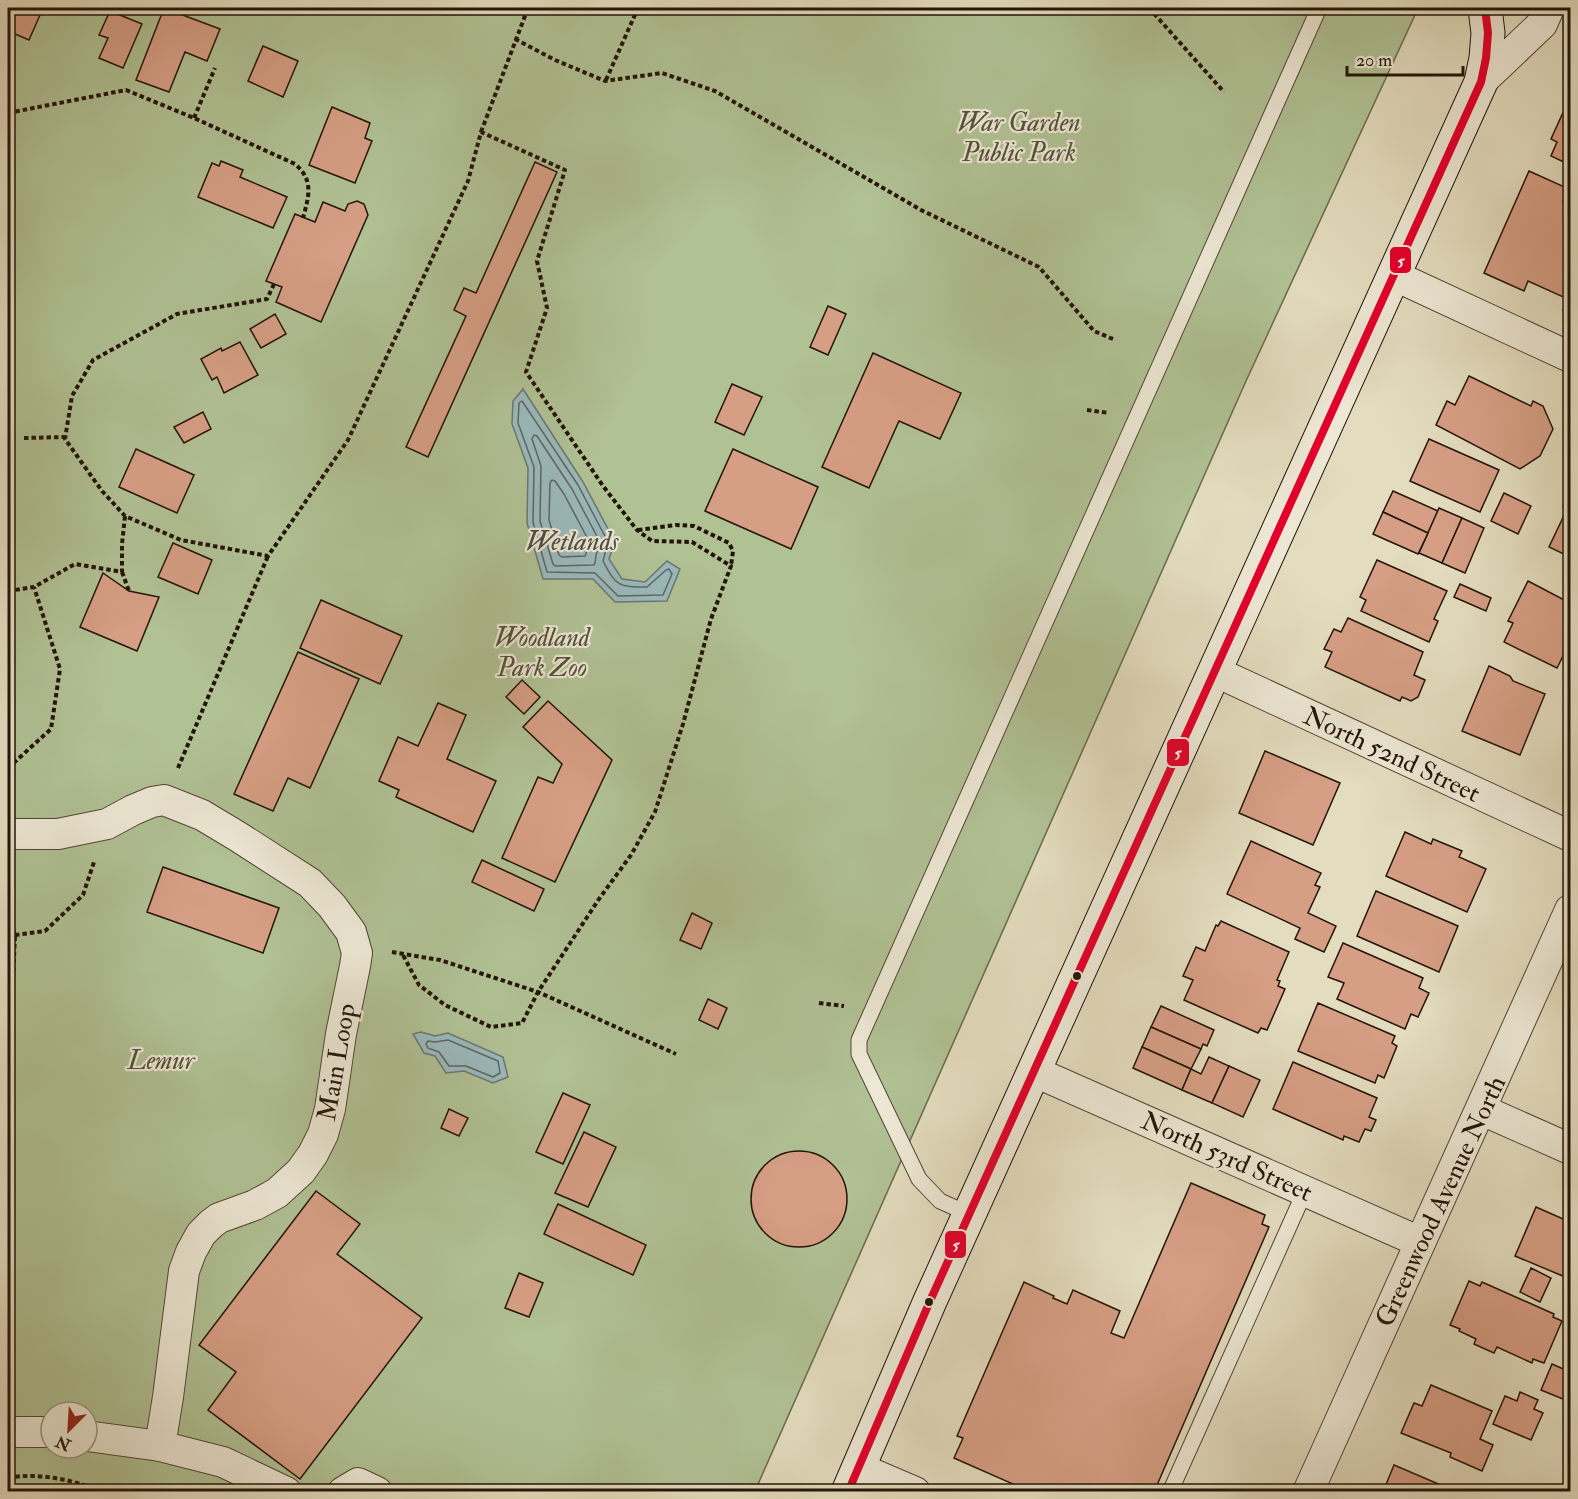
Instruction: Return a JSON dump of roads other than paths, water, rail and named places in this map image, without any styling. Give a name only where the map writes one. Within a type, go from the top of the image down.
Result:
[{"type":"street","points":[[915,1491],[854,1480],[930,1301],[1480,82],[1486,58],[1488,33],[1485,8]]},
{"type":"street","points":[[1480,82],[1542,24],[1549,8]]},
{"type":"street","points":[[1393,276],[1570,357]]},
{"type":"street","name":"North 52nd Street","points":[[1214,671],[1570,836]]},
{"type":"street","name":"Main Loop","points":[[8,834],[58,834],[107,824],[133,810],[164,800],[202,815],[309,884],[332,906],[351,933],[357,953],[341,1034],[330,1109],[323,1134],[313,1154],[301,1171],[277,1193],[255,1205],[219,1218],[211,1224],[201,1234],[191,1252],[184,1271],[160,1446]]},
{"type":"street","name":"Greenwood Avenue North","points":[[1308,1491],[1482,1110],[1570,910]]},
{"type":"street","name":"North 53rd Street","points":[[1034,1071],[1420,1242]]},
{"type":"street","points":[[1482,1110],[1570,1149]]},
{"type":"street","points":[[8,1432],[39,1432]]},
{"type":"street","points":[[99,1438],[160,1446],[223,1462],[286,1491]]},
{"type":"street","points":[[343,1491],[358,1483],[377,1491]]},
{"type":"lane","points":[[969,1214],[940,1201],[919,1179],[859,1054],[859,1040],[1319,8]]},
{"type":"lane","points":[[1170,1491],[1305,1191]]},
{"type":"water","name":"Wetlands","points":[[523,389],[583,482],[615,542],[609,559],[622,579],[645,582],[667,561],[680,569],[667,601],[615,602],[593,579],[543,579],[527,523],[528,468],[512,424],[513,401]]},
{"type":"water","points":[[421,1032],[435,1036],[448,1033],[503,1057],[508,1077],[493,1083],[464,1071],[446,1073],[435,1056],[424,1053],[413,1034]]},
{"type":"park label","name":"War Garden Public Park","points":[[1019,137]]},
{"type":"park label","name":"Woodland Park Zoo","points":[[542,652]]},
{"type":"park label","name":"Lemur","points":[[161,1060]]}]
